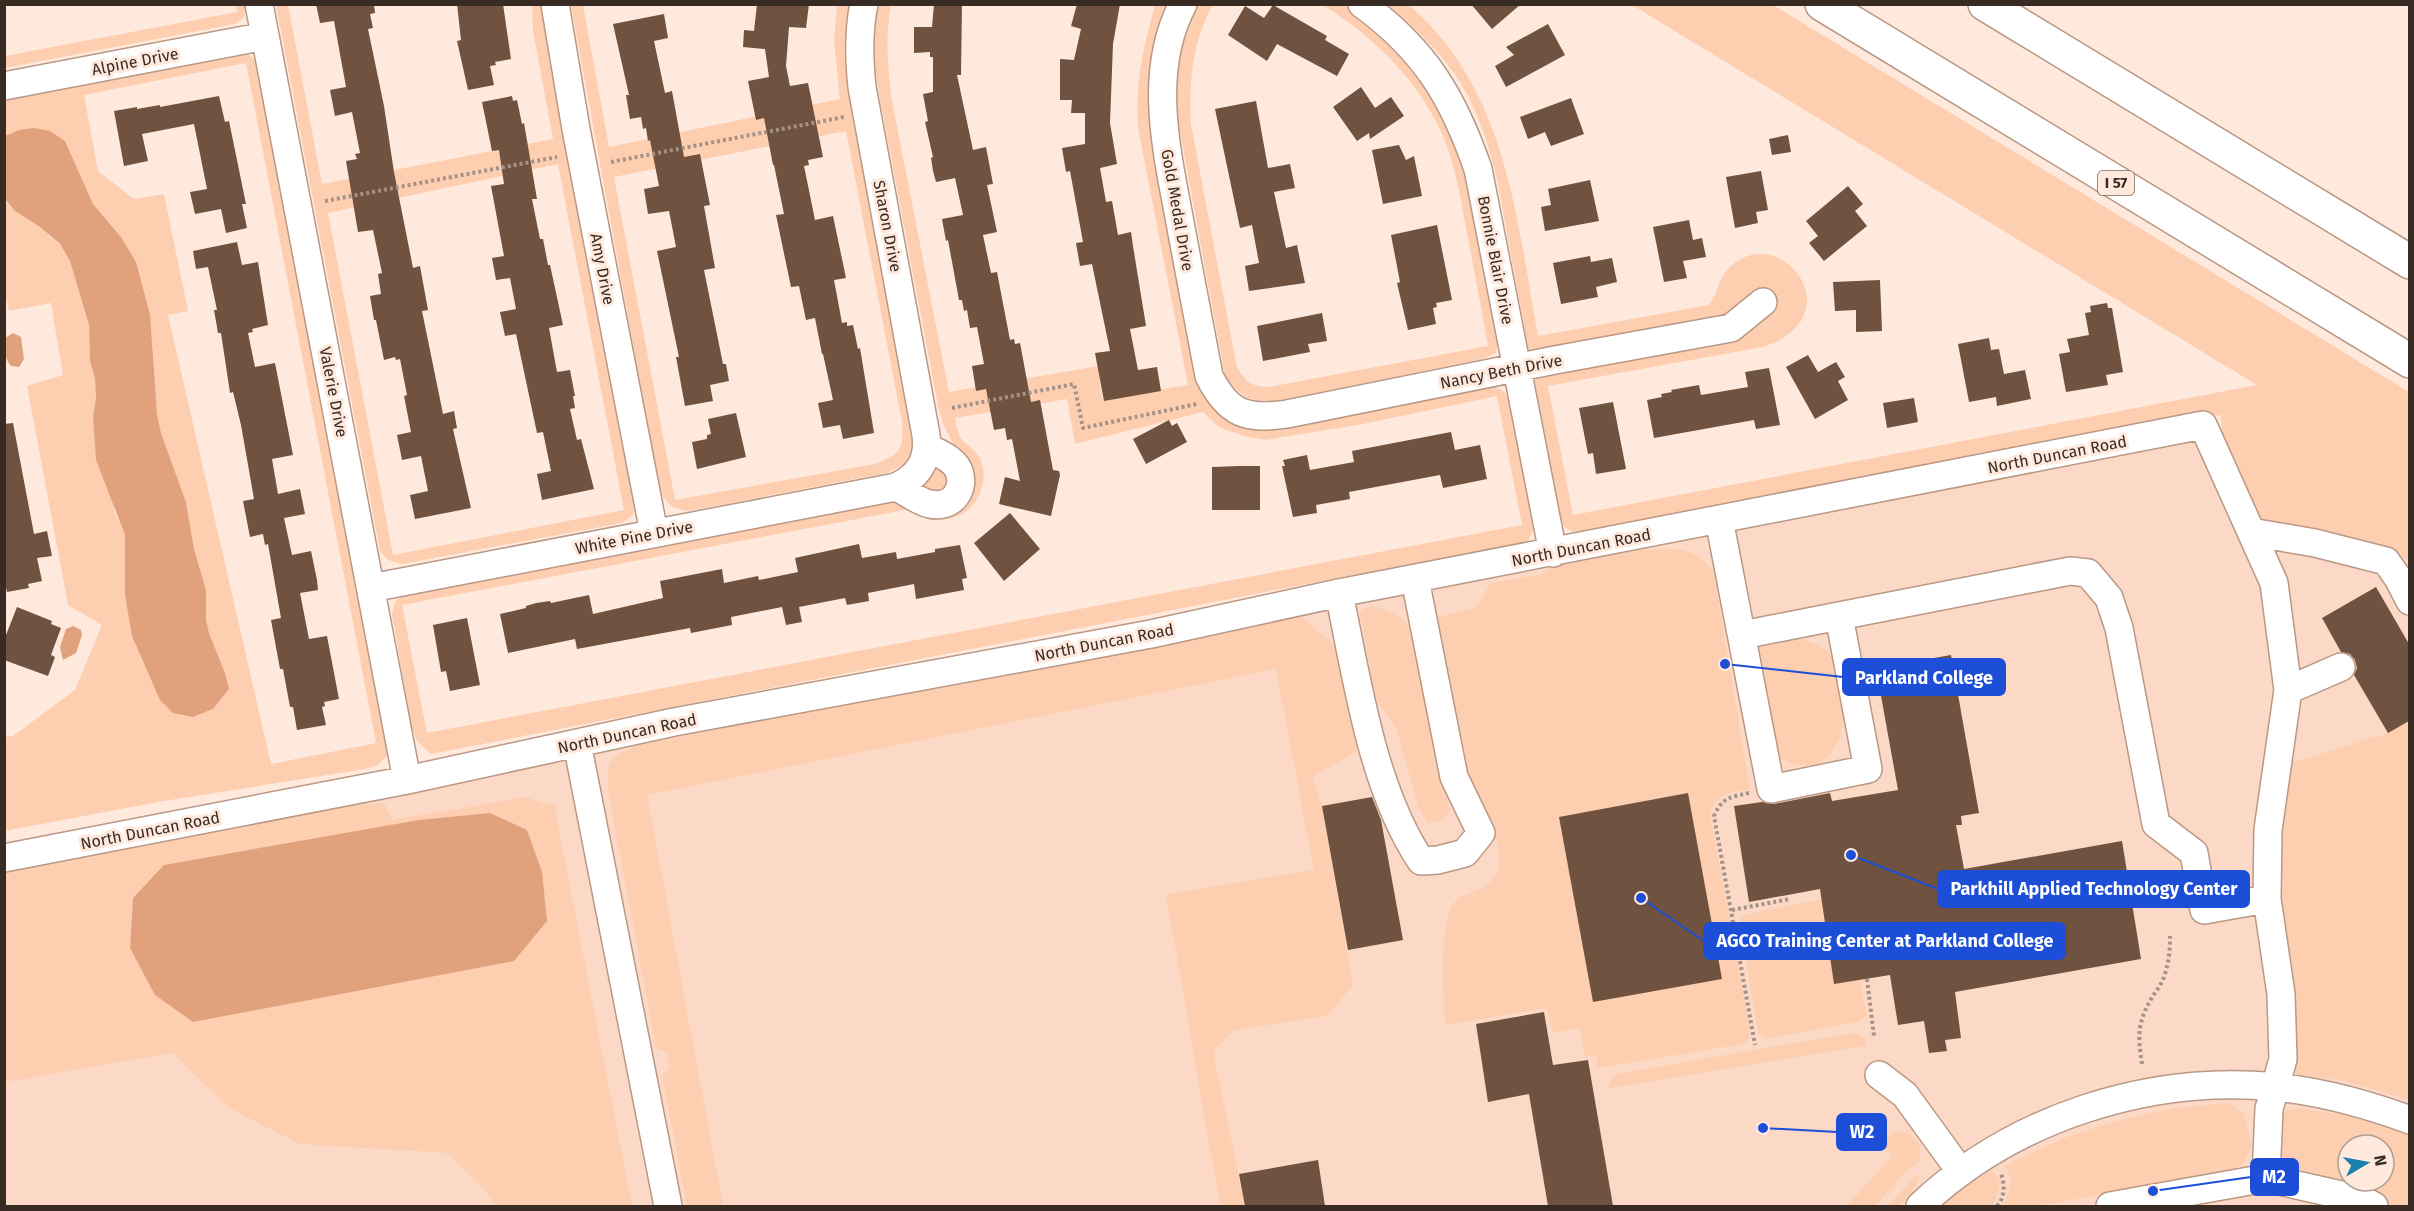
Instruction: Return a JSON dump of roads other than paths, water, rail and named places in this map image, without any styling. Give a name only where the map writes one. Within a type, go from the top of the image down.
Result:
[{"type":"highway","name":"I 57","points":[[1822,4],[2409,361]]},
{"type":"highway","points":[[1985,4],[2409,262]]},
{"type":"street","name":"Valerie Drive","points":[[259,4],[407,780]]},
{"type":"street","name":"Amy Drive","points":[[555,4],[580,150],[654,533]]},
{"type":"street","name":"Sharon Drive","points":[[864,4],[860,22],[859,54],[864,101],[918,379],[927,447],[925,459],[907,479]]},
{"type":"street","name":"Gold Medal Drive","points":[[1183,4],[1169,44],[1164,70],[1162,102],[1166,142],[1209,376],[1219,396],[1232,409]]},
{"type":"street","name":"Bonnie Blair Drive","points":[[1362,4],[1407,42],[1430,69],[1452,104],[1467,134],[1478,169],[1553,553]]},
{"type":"street","name":"Alpine Drive","points":[[4,86],[265,36]]},
{"type":"street","name":"Nancy Beth Drive","points":[[1232,409],[1247,416],[1272,416],[1731,328],[1763,302]]},
{"type":"street","name":"North Duncan Road","points":[[4,858],[407,780],[685,720],[1151,634],[1339,593],[2203,425],[2251,532]]},
{"type":"street","points":[[907,479],[929,504],[950,503],[959,492],[960,479],[957,467],[948,458],[927,447]]},
{"type":"street","name":"White Pine Drive","points":[[371,588],[654,533],[907,479]]},
{"type":"street","points":[[1719,519],[1771,789],[1868,769],[1839,616]]},
{"type":"street","points":[[2251,532],[2315,543],[2386,561],[2398,578],[2409,601]]},
{"type":"street","points":[[2251,532],[2274,583],[2288,690],[2268,830],[2267,899],[2282,994],[2283,1059],[2269,1109],[2266,1178]]},
{"type":"street","points":[[1742,635],[2070,571],[2088,573],[2109,598],[2119,628],[2156,824],[2194,853],[2204,910],[2267,899]]},
{"type":"street","points":[[1339,593],[1376,760],[1407,840],[1420,861],[1438,860],[1465,853],[1481,833],[1454,777],[1415,579]]},
{"type":"street","points":[[2288,690],[2341,667]]},
{"type":"street","points":[[578,743],[668,1206]]},
{"type":"street","points":[[1879,1076],[1905,1095],[1961,1173]]},
{"type":"street","points":[[1920,1206],[1961,1173],[1996,1149],[2046,1124],[2092,1106],[2136,1095],[2188,1088],[2276,1087],[2328,1096],[2383,1110],[2409,1120]]},
{"type":"street","points":[[2110,1206],[2266,1178],[2363,1200],[2374,1206]]},
{"type":"place","name":"Parkland College","points":[[1725,664]]},
{"type":"place","name":"Parkhill Applied Technology Center","points":[[1851,855]]},
{"type":"place","name":"AGCO Training Center at Parkland College","points":[[1641,898]]},
{"type":"place","name":"W2","points":[[1763,1128]]},
{"type":"place","name":"M2","points":[[2153,1191]]}]
